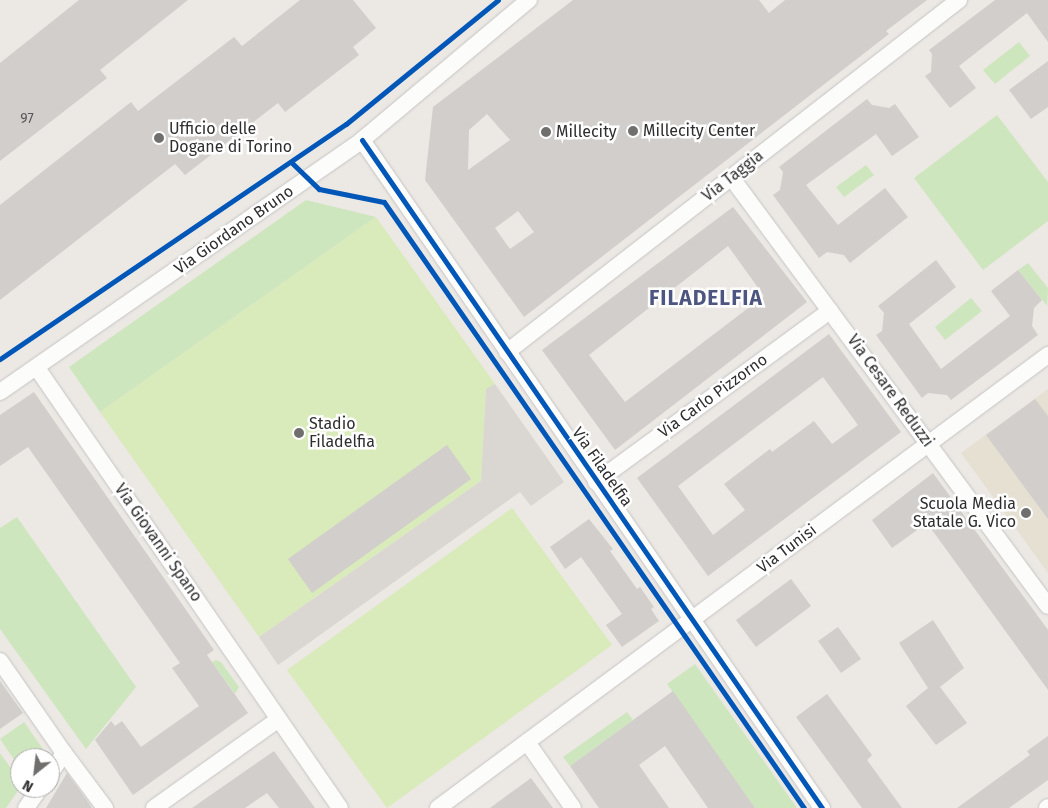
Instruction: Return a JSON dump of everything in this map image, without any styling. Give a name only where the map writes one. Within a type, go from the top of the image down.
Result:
[{"type":"street","name":"Via Giordano Bruno","points":[[0,392],[362,140],[529,0]]},
{"type":"street","name":"Via Taggia","points":[[507,352],[959,0]]},
{"type":"street","name":"Via Filadelfia","points":[[362,140],[822,808]]},
{"type":"street","name":"Via Cesare Reduzzi","points":[[731,177],[1048,606]]},
{"type":"street","name":"Via Carlo Pizzorno","points":[[596,482],[830,310]]},
{"type":"street","name":"Via Tunisi","points":[[438,808],[1048,355]]},
{"type":"street","name":"Via Giovanni Spano","points":[[37,368],[340,808]]},
{"type":"street","points":[[0,661],[105,808]]},
{"type":"street","points":[[154,808],[279,719]]},
{"type":"street","points":[[527,742],[573,808]]},
{"type":"street","points":[[60,759],[64,753]]},
{"type":"shaded area","points":[[495,384],[564,482],[531,506],[520,492],[278,665],[259,637],[481,481],[486,389]]},
{"type":"shaded area","name":"Scuola Media Statale G. Vico","points":[[1048,389],[1048,573],[961,453]]},
{"type":"green space","points":[[1019,42],[1030,56],[995,84],[983,70]]},
{"type":"green space","points":[[997,115],[1048,182],[1048,221],[983,270],[914,178]]},
{"type":"green space","points":[[866,165],[874,175],[844,197],[836,187]]},
{"type":"green space","points":[[306,200],[376,217],[100,412],[69,367]]},
{"type":"green space","name":"Stadio Filadelfia","points":[[376,217],[495,384],[486,390],[481,481],[259,637],[100,412]]},
{"type":"green space","points":[[1028,263],[1048,288],[1047,306],[1018,270]]},
{"type":"green space","points":[[971,298],[982,311],[945,340],[935,327]]},
{"type":"green space","points":[[512,508],[612,645],[387,808],[287,670]]},
{"type":"green space","points":[[17,517],[136,687],[86,749],[0,629],[0,528]]},
{"type":"green space","points":[[216,660],[221,662],[239,687],[235,694],[212,662]]},
{"type":"green space","points":[[695,664],[797,808],[755,808],[667,684]]},
{"type":"green space","points":[[627,712],[633,720],[570,766],[563,757]]},
{"type":"green space","points":[[24,722],[42,748],[10,748],[10,754],[0,739]]},
{"type":"green space","points":[[0,753],[10,767],[10,798],[13,798],[6,808],[0,808]]},
{"type":"building","points":[[79,0],[188,0],[100,70],[107,78],[0,161],[0,63]]},
{"type":"building","name":"Ufficio delle Dogane di Torino","points":[[300,0],[353,0],[376,28],[353,47],[359,55],[285,112],[278,103],[185,175],[175,164],[0,300],[0,205],[131,102],[138,111],[234,37],[242,46]]},
{"type":"building","name":"Millecity Center","points":[[573,0],[759,0],[769,13],[785,0],[927,0],[886,31],[889,34],[524,317],[425,180],[433,107]],"holes":[[[487,114],[510,140],[468,170],[469,130]],[[518,211],[534,232],[510,249],[495,228]]]},
{"type":"building","points":[[995,0],[1048,0],[1048,42],[1027,13],[959,66],[976,88],[950,108],[925,76],[931,72],[932,54],[929,50]]},
{"type":"building","points":[[1048,61],[1048,107],[1031,119],[1009,90]]},
{"type":"building","points":[[867,99],[872,105],[889,108],[895,104],[919,137],[892,156],[876,134],[806,185],[838,225],[885,188],[908,217],[850,263],[844,255],[827,252],[819,258],[773,195],[780,190],[783,172],[779,167]]},
{"type":"building","points":[[733,207],[807,302],[615,450],[542,350]],"holes":[[[728,246],[764,296],[625,402],[589,355]]]},
{"type":"building","points":[[936,260],[956,287],[909,324],[941,369],[1010,316],[991,291],[1018,270],[1042,300],[1034,308],[1032,326],[1038,335],[951,400],[947,395],[928,393],[922,398],[876,335],[882,331],[884,313],[878,306]]},
{"type":"building","points":[[829,334],[901,432],[708,576],[637,478]],"holes":[[[823,377],[858,425],[832,444],[814,421],[772,452],[770,449],[724,484],[745,510],[713,535],[678,486]]]},
{"type":"building","points":[[34,392],[214,650],[207,655],[248,713],[133,795],[95,740],[111,721],[115,726],[122,721],[141,747],[199,706],[172,668],[180,663],[28,447],[0,466],[0,415]]},
{"type":"building","points":[[1035,399],[1048,416],[1048,519],[986,435]]},
{"type":"building","points":[[447,445],[471,479],[312,593],[288,559]]},
{"type":"building","points":[[933,473],[1048,630],[1048,690],[927,523],[892,548],[872,520]]},
{"type":"building","points":[[589,519],[613,549],[610,551],[637,589],[640,587],[654,607],[651,609],[659,621],[622,647],[606,625],[622,614],[581,557],[565,569],[550,547]]},
{"type":"building","points":[[791,579],[811,606],[756,647],[736,620]]},
{"type":"building","points":[[933,620],[964,668],[940,687],[967,723],[936,745],[906,706],[928,688],[899,643]]},
{"type":"building","points":[[838,627],[861,659],[841,673],[818,641]]},
{"type":"building","points":[[0,681],[23,713],[0,729]]},
{"type":"building","points":[[673,691],[755,808],[708,808],[665,746],[639,765],[669,808],[599,808],[594,801],[570,766]]},
{"type":"building","points":[[827,694],[872,755],[867,760],[902,808],[862,808],[796,717]]},
{"type":"building","points":[[1048,736],[1048,780],[1009,808],[957,808],[1030,755],[1027,751]]},
{"type":"building","points":[[274,751],[315,808],[279,808],[267,793],[245,808],[192,808]]},
{"type":"building","points":[[67,773],[92,808],[46,808],[52,798],[60,798],[60,785]]},
{"type":"building","points":[[531,778],[553,808],[490,808]]},
{"type":"cycle path","points":[[0,359],[346,124],[498,0]]},
{"type":"cycle path","points":[[362,140],[822,808]]},
{"type":"cycle path","points":[[291,162],[319,189],[384,202],[804,808]]},
{"type":"place","name":"Millecity Center","points":[[633,131]]},
{"type":"place","name":"Millecity","points":[[546,132]]},
{"type":"place","name":"Ufficio delle Dogane di Torino","points":[[159,138]]},
{"type":"place","name":"Stadio Filadelfia","points":[[299,433]]},
{"type":"place","name":"Scuola Media Statale G. Vico","points":[[1026,513]]},
{"type":"district","name":"FILADELFIA","points":[[706,298]]}]
